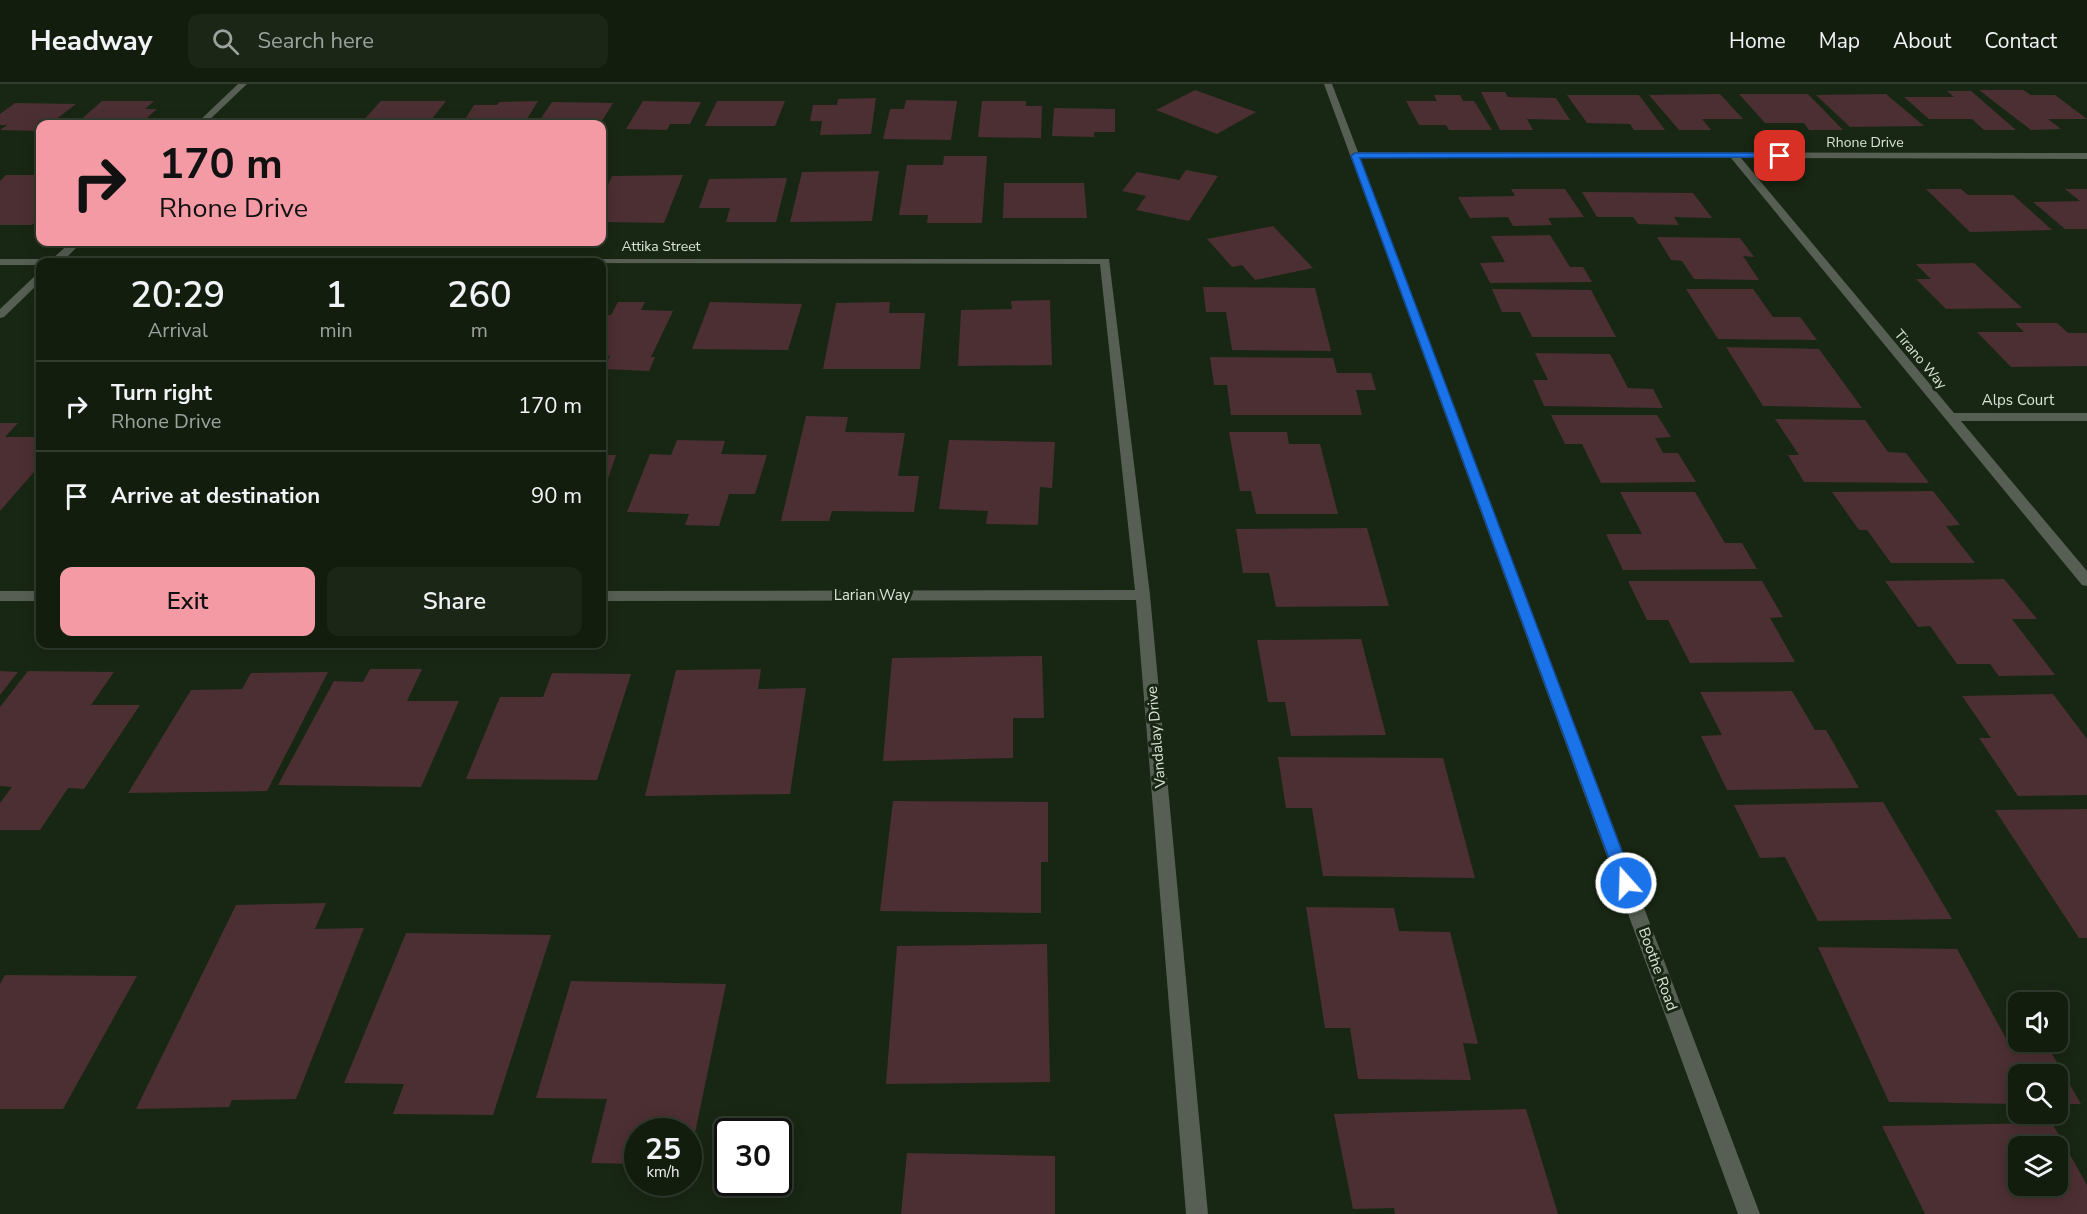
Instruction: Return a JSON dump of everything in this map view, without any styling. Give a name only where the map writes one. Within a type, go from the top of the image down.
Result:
[{"type":"street","points":[[204,120],[243,84]]},
{"type":"street","name":"Boothe Road","points":[[1328,84],[1749,1214]]},
{"type":"street","name":"Rhone Drive","points":[[1355,156],[2087,156]]},
{"type":"street","name":"Tirano Way","points":[[1733,156],[2087,581]]},
{"type":"street","points":[[60,258],[73,246]]},
{"type":"street","name":"Attika Street","points":[[606,261],[1105,261]]},
{"type":"street","name":"Vandalay Drive","points":[[1105,261],[1143,595],[1197,1214]]},
{"type":"street","name":"Attika Street","points":[[0,262],[36,262]]},
{"type":"street","points":[[0,315],[36,281]]},
{"type":"street","name":"Alps Court","points":[[1950,417],[2087,417]]},
{"type":"street","name":"Larian Way","points":[[606,596],[1143,595]]},
{"type":"street","points":[[0,596],[36,596]]},
{"type":"building","points":[[1195,90],[1256,112],[1217,134],[1156,110]]},
{"type":"building","points":[[1979,90],[2023,90],[2031,95],[2055,95],[2087,119],[2048,119],[2061,129],[2031,130]]},
{"type":"building","points":[[1947,91],[1971,91],[2016,130],[1984,130],[1972,119],[1929,119],[1904,97],[1954,97]]},
{"type":"building","points":[[1481,92],[1505,92],[1508,97],[1556,98],[1570,120],[1527,119],[1533,130],[1500,130]]},
{"type":"building","points":[[1720,94],[1743,119],[1702,119],[1711,130],[1679,130],[1649,95]]},
{"type":"building","points":[[1739,94],[1808,94],[1843,130],[1809,130],[1804,123],[1765,123]]},
{"type":"building","points":[[1886,94],[1924,126],[1850,127],[1816,95]]},
{"type":"building","points":[[1434,95],[1460,95],[1463,101],[1474,101],[1492,130],[1449,130],[1446,125],[1419,125],[1406,101],[1437,101]]},
{"type":"building","points":[[1567,95],[1639,95],[1665,130],[1634,130],[1630,124],[1587,123]]},
{"type":"building","points":[[876,98],[871,134],[820,135],[822,121],[810,121],[813,105],[837,105],[838,99]]},
{"type":"building","points":[[906,100],[957,101],[951,140],[883,139],[890,109],[904,109]]},
{"type":"building","points":[[102,101],[154,101],[145,109],[157,109],[145,120],[81,120]]},
{"type":"building","points":[[381,101],[446,101],[431,120],[364,120]]},
{"type":"building","points":[[538,101],[526,120],[465,120],[474,105],[497,105],[499,102]]},
{"type":"building","points":[[643,101],[701,102],[690,124],[670,124],[667,130],[626,129]]},
{"type":"building","points":[[717,101],[785,101],[775,126],[705,126]]},
{"type":"building","points":[[982,101],[1026,101],[1026,106],[1042,106],[1041,138],[978,137]]},
{"type":"building","points":[[552,102],[613,103],[602,120],[540,120]]},
{"type":"building","points":[[15,103],[76,104],[55,120],[36,120],[36,131],[0,130],[7,125],[0,125],[0,114]]},
{"type":"building","points":[[1054,108],[1115,109],[1115,132],[1094,132],[1094,137],[1052,136]]},
{"type":"building","points":[[944,156],[987,156],[982,223],[927,223],[928,215],[899,215],[907,165],[943,165]]},
{"type":"building","points":[[1186,170],[1218,176],[1189,221],[1136,210],[1146,196],[1122,191],[1137,172],[1179,180]]},
{"type":"building","points":[[879,171],[872,221],[790,222],[802,172]]},
{"type":"building","points":[[6,175],[36,175],[36,221],[32,225],[0,225],[0,181]]},
{"type":"building","points":[[683,175],[664,223],[606,222],[606,190],[612,176]]},
{"type":"building","points":[[787,178],[776,222],[726,222],[730,208],[699,208],[709,179]]},
{"type":"building","points":[[1004,183],[1084,183],[1087,218],[1003,218]]},
{"type":"building","points":[[1511,189],[1565,189],[1584,217],[1548,218],[1552,225],[1513,226],[1508,217],[1470,218],[1458,197],[1515,196]]},
{"type":"building","points":[[1926,189],[1961,189],[1968,195],[2013,195],[2052,230],[1970,232]]},
{"type":"building","points":[[2065,189],[2087,189],[2087,229],[2065,229],[2033,202],[2080,201]]},
{"type":"building","points":[[1582,192],[1693,193],[1712,218],[1674,217],[1679,225],[1638,224],[1633,217],[1597,217]]},
{"type":"building","points":[[1273,226],[1313,268],[1255,280],[1242,265],[1232,267],[1207,239]]},
{"type":"building","points":[[1550,235],[1570,267],[1583,267],[1592,282],[1490,283],[1480,263],[1505,262],[1491,236]]},
{"type":"building","points":[[1657,237],[1740,238],[1754,257],[1743,256],[1759,280],[1694,279],[1682,261],[1671,260]]},
{"type":"building","points":[[1974,263],[2022,308],[1946,309],[1916,279],[1931,279],[1916,264]]},
{"type":"building","points":[[1203,287],[1315,288],[1331,351],[1232,350],[1226,312],[1206,312]]},
{"type":"building","points":[[1492,289],[1591,290],[1616,337],[1532,337],[1520,312],[1502,312]]},
{"type":"building","points":[[1686,289],[1753,289],[1773,317],[1800,317],[1817,340],[1718,339]]},
{"type":"building","points":[[1050,300],[1052,365],[958,366],[961,310],[1012,309],[1011,301]]},
{"type":"building","points":[[618,302],[645,302],[641,310],[673,311],[651,357],[655,357],[649,371],[606,369],[610,356],[606,356],[606,315],[611,315]]},
{"type":"building","points":[[710,302],[802,304],[788,350],[692,349]]},
{"type":"building","points":[[890,302],[889,313],[925,313],[920,369],[823,369],[836,303]]},
{"type":"building","points":[[2015,323],[2057,323],[2068,333],[2087,333],[2087,366],[2011,367],[1977,332],[2024,332]]},
{"type":"building","points":[[1726,347],[1819,349],[1862,408],[1763,406]]},
{"type":"building","points":[[1535,353],[1610,354],[1628,388],[1653,389],[1663,408],[1544,406],[1533,380],[1548,380]]},
{"type":"building","points":[[1210,357],[1333,358],[1337,373],[1371,373],[1376,390],[1356,390],[1362,415],[1231,415],[1227,385],[1214,385]]},
{"type":"building","points":[[1551,415],[1657,415],[1671,437],[1655,438],[1663,453],[1678,453],[1696,482],[1601,483],[1582,444],[1565,444]]},
{"type":"building","points":[[806,416],[848,417],[845,432],[905,433],[898,476],[919,476],[914,512],[832,511],[829,521],[781,521]]},
{"type":"building","points":[[1775,419],[1865,420],[1888,452],[1906,453],[1929,483],[1804,482],[1788,455],[1799,455]]},
{"type":"building","points":[[0,423],[18,423],[5,437],[36,437],[36,470],[0,511]]},
{"type":"building","points":[[1229,432],[1287,432],[1289,444],[1320,444],[1338,514],[1256,514],[1251,491],[1240,491]]},
{"type":"building","points":[[677,440],[725,441],[721,454],[767,455],[755,494],[729,494],[719,526],[685,525],[689,514],[627,512],[650,454],[671,455]]},
{"type":"building","points":[[949,440],[1055,442],[1052,488],[1040,487],[1038,525],[986,524],[988,511],[939,509]]},
{"type":"building","points":[[606,455],[616,455],[606,484]]},
{"type":"building","points":[[1933,491],[1960,525],[1946,526],[1975,563],[1891,563],[1867,530],[1859,530],[1832,492]]},
{"type":"building","points":[[1620,492],[1695,492],[1725,543],[1742,543],[1757,569],[1623,570],[1606,534],[1642,534]]},
{"type":"building","points":[[1367,528],[1389,606],[1276,607],[1269,573],[1243,573],[1236,529]]},
{"type":"building","points":[[2004,579],[2037,619],[2012,619],[2055,675],[1999,676],[1990,664],[1957,664],[1930,626],[1918,627],[1885,581]]},
{"type":"building","points":[[1628,581],[1762,581],[1783,617],[1770,618],[1795,662],[1690,663],[1668,620],[1647,620]]},
{"type":"building","points":[[1361,639],[1386,735],[1291,736],[1285,702],[1268,702],[1257,640]]},
{"type":"building","points":[[1042,656],[1044,718],[1013,718],[1013,758],[883,761],[892,658]]},
{"type":"building","points":[[370,669],[422,669],[407,701],[459,701],[421,787],[278,785],[334,681],[363,682]]},
{"type":"building","points":[[761,669],[758,689],[806,688],[790,794],[645,796],[676,670]]},
{"type":"building","points":[[0,671],[18,672],[0,695]]},
{"type":"building","points":[[28,671],[114,672],[91,705],[140,705],[84,789],[68,788],[40,830],[0,830],[0,803],[12,787],[0,786],[0,707]]},
{"type":"building","points":[[328,672],[267,791],[128,793],[191,690],[242,689],[251,673]]},
{"type":"building","points":[[552,673],[631,674],[597,780],[466,779],[500,697],[543,697]]},
{"type":"building","points":[[1792,691],[1815,730],[1826,730],[1859,788],[1727,790],[1701,736],[1722,735],[1700,692]]},
{"type":"building","points":[[2053,694],[2087,739],[2087,795],[2018,796],[1979,738],[1991,738],[1962,696]]},
{"type":"building","points":[[1278,757],[1443,758],[1475,878],[1323,876],[1312,808],[1286,808]]},
{"type":"building","points":[[893,801],[1048,802],[1048,862],[1041,862],[1041,913],[880,911]]},
{"type":"building","points":[[1883,802],[1952,919],[1818,921],[1785,857],[1760,858],[1734,805]]},
{"type":"building","points":[[2087,809],[2087,938],[2079,938],[1995,810]]},
{"type":"building","points":[[326,903],[315,929],[364,928],[296,1099],[232,1100],[229,1107],[136,1109],[236,905]]},
{"type":"building","points":[[1306,907],[1394,908],[1399,931],[1450,932],[1478,1044],[1463,1043],[1471,1080],[1358,1079],[1350,1028],[1325,1028]]},
{"type":"building","points":[[406,933],[551,935],[493,1115],[393,1114],[404,1084],[344,1083]]},
{"type":"building","points":[[1047,944],[1050,1082],[886,1084],[897,946]]},
{"type":"building","points":[[1818,947],[1957,949],[2008,1042],[2008,1052],[2051,1052],[2058,1064],[2008,1064],[2008,1104],[1889,1102]]},
{"type":"building","points":[[5,975],[137,976],[63,1109],[0,1109],[0,984]]},
{"type":"building","points":[[571,981],[726,984],[698,1118],[624,1118],[624,1164],[591,1163],[607,1099],[536,1098]]},
{"type":"building","points":[[2068,1081],[2081,1104],[2068,1104]]},
{"type":"building","points":[[1526,1109],[1558,1214],[1395,1214],[1394,1208],[1353,1209],[1334,1114]]},
{"type":"building","points":[[2053,1124],[2059,1136],[2008,1136],[2008,1196],[2068,1196],[2068,1151],[2087,1185],[2087,1214],[1925,1214],[1882,1126]]},
{"type":"building","points":[[907,1153],[1055,1156],[1055,1214],[901,1214]]},
{"type":"route","points":[[1626,883],[1355,156],[1780,156]]}]
